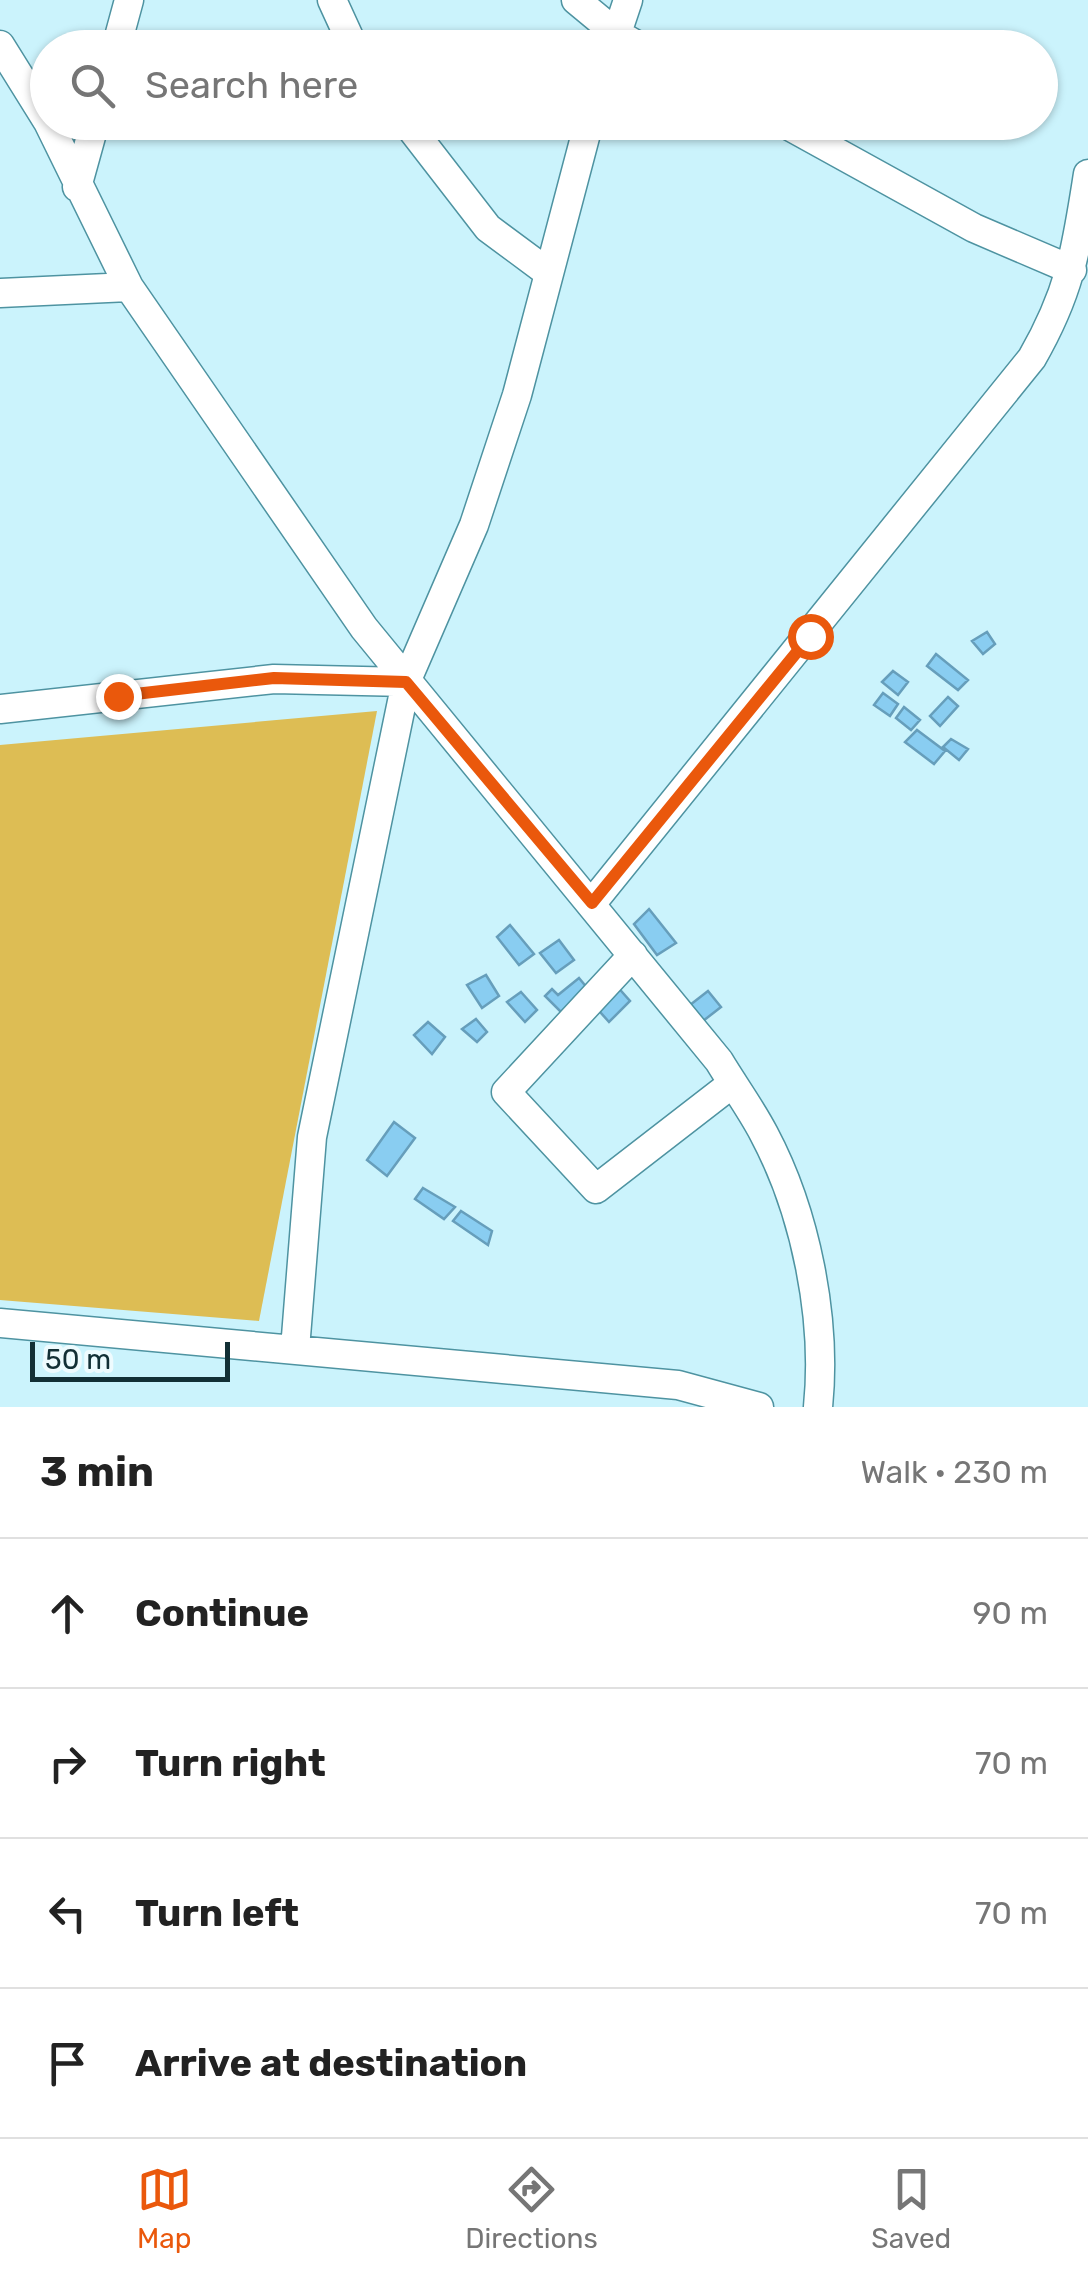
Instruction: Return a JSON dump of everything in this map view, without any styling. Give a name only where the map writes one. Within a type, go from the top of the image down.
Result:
[{"type":"street","points":[[121,30],[129,0]]},
{"type":"street","points":[[332,0],[346,30]]},
{"type":"street","points":[[576,0],[609,30]]},
{"type":"street","points":[[625,30],[628,0]]},
{"type":"street","points":[[0,45],[30,93]]},
{"type":"street","points":[[56,140],[129,287],[364,628],[592,903],[733,1084],[765,1136],[794,1208],[810,1276],[822,1373],[818,1407]]},
{"type":"street","points":[[77,187],[90,140]]},
{"type":"street","points":[[420,140],[488,228],[546,272]]},
{"type":"street","points":[[295,1349],[312,1137],[406,682],[474,525],[517,395],[546,272],[584,140]]},
{"type":"street","points":[[815,140],[974,228],[1072,270]]},
{"type":"street","points":[[592,903],[1003,399],[1054,318],[1072,270],[1088,174]]},
{"type":"street","points":[[0,292],[129,287]]},
{"type":"street","points":[[0,709],[274,678],[406,682]]},
{"type":"street","points":[[633,956],[506,1092],[596,1189],[733,1084]]},
{"type":"street","points":[[0,1322],[678,1385],[759,1407]]},
{"type":"shaded area","points":[[377,711],[259,1321],[0,1300],[0,745]]},
{"type":"building","points":[[987,632],[995,644],[983,654],[972,641]]},
{"type":"building","points":[[936,654],[968,680],[958,690],[927,666]]},
{"type":"building","points":[[893,671],[908,682],[898,695],[882,682]]},
{"type":"building","points":[[883,693],[898,704],[890,716],[874,705]]},
{"type":"building","points":[[948,697],[958,706],[940,726],[930,716]]},
{"type":"building","points":[[904,707],[920,720],[911,730],[896,718]]},
{"type":"building","points":[[917,730],[945,751],[934,764],[905,742]]},
{"type":"building","points":[[951,739],[968,749],[959,760],[943,747]]},
{"type":"building","points":[[649,909],[676,943],[657,955],[634,924]]},
{"type":"building","points":[[510,925],[534,954],[519,965],[497,937]]},
{"type":"building","points":[[559,940],[574,960],[556,973],[540,953]]},
{"type":"building","points":[[486,975],[499,996],[482,1008],[467,985]]},
{"type":"building","points":[[579,978],[588,989],[562,1013],[545,996],[552,989],[558,995]]},
{"type":"building","points":[[615,984],[630,1001],[609,1022],[593,1004]]},
{"type":"building","points":[[708,991],[721,1007],[703,1021],[690,1005]]},
{"type":"building","points":[[521,992],[537,1010],[525,1022],[507,1002]]},
{"type":"building","points":[[476,1019],[487,1032],[477,1042],[462,1029]]},
{"type":"building","points":[[428,1022],[445,1037],[432,1054],[414,1035]]},
{"type":"building","points":[[394,1122],[415,1138],[387,1176],[367,1160]]},
{"type":"building","points":[[423,1188],[455,1207],[444,1219],[415,1199]]},
{"type":"building","points":[[461,1211],[492,1231],[488,1245],[453,1221]]},
{"type":"route","points":[[118,696],[274,678],[406,682],[592,903],[810,636]]}]
